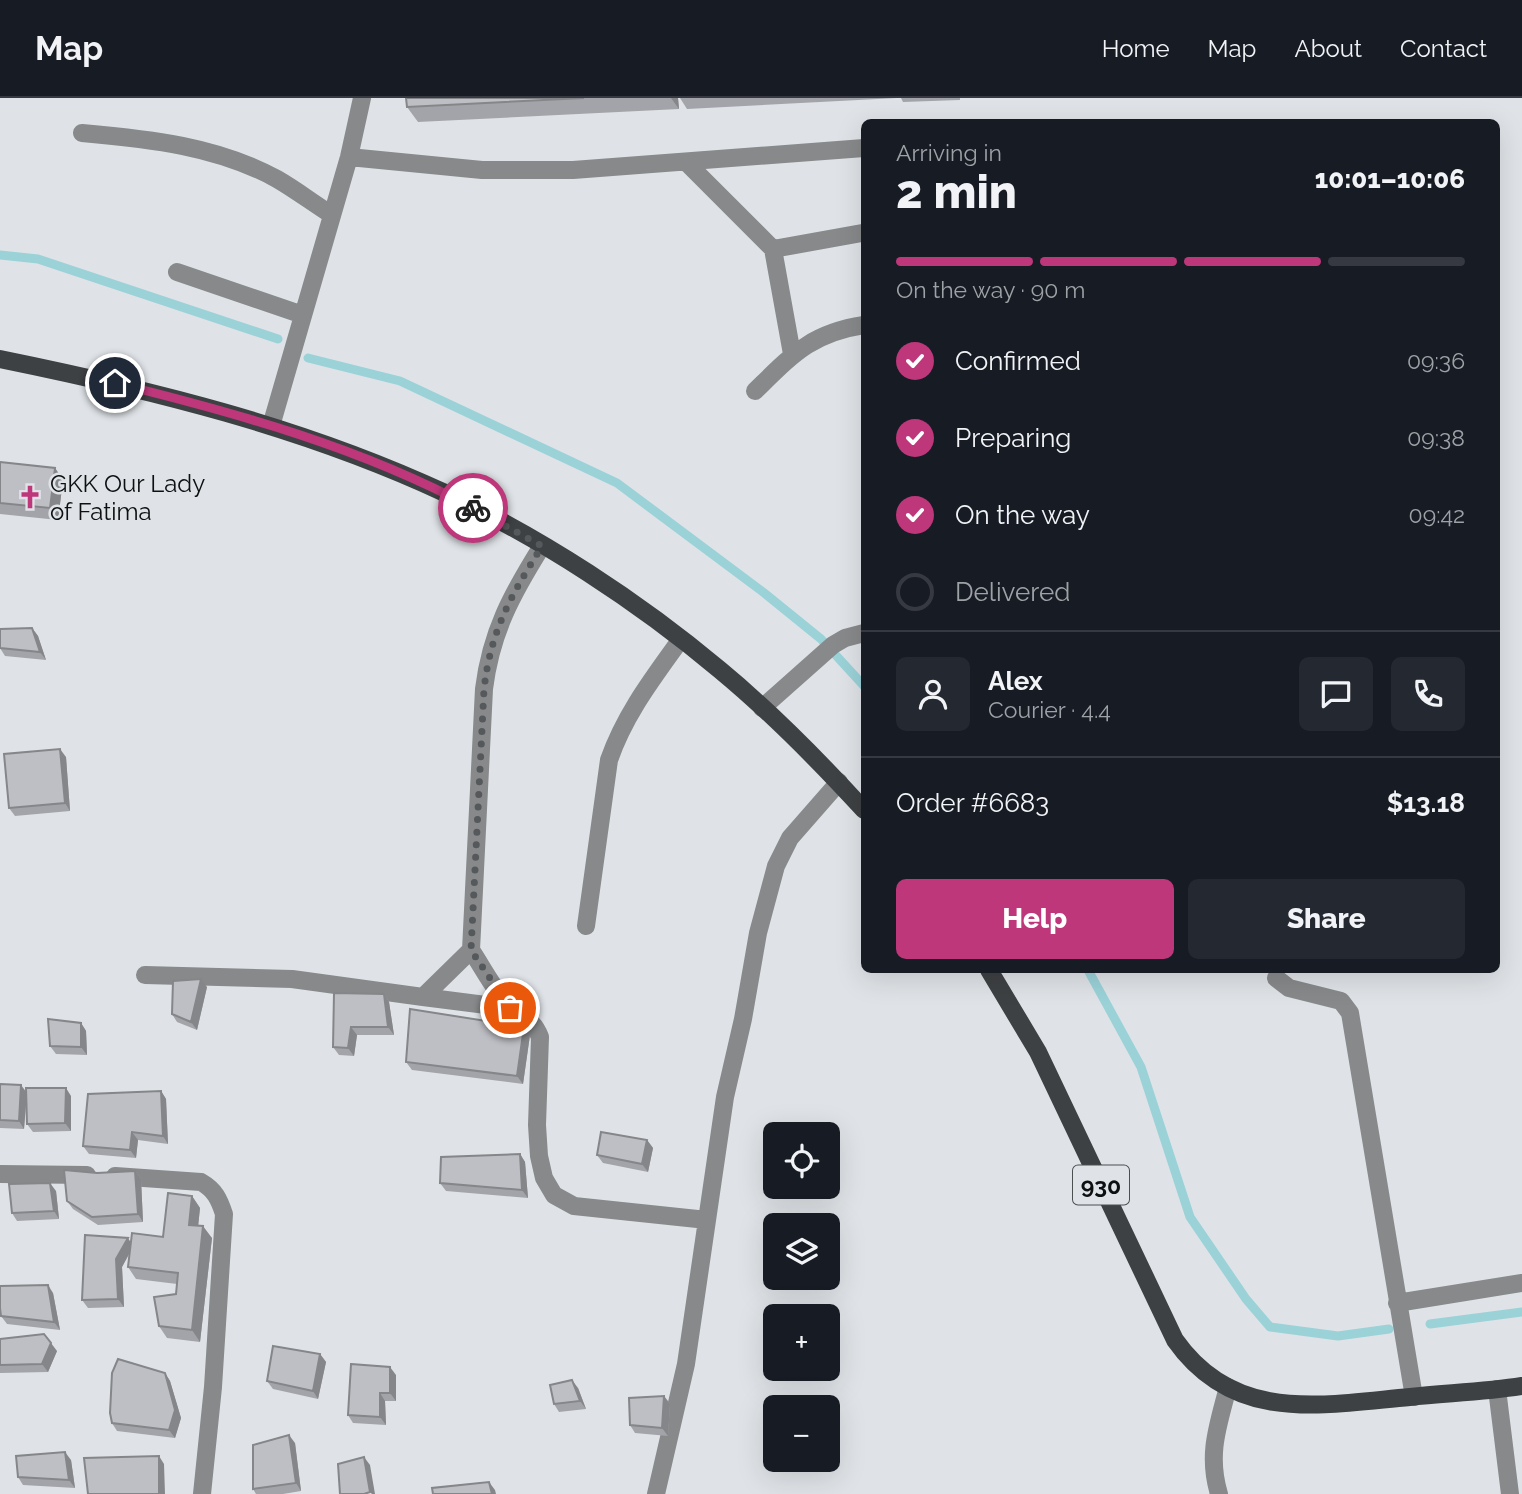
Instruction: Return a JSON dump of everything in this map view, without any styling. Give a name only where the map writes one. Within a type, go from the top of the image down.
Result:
[{"type":"main road","points":[[0,359],[131,387],[271,426],[360,457],[446,494],[542,546],[608,587],[681,639],[762,708],[861,807]]},
{"type":"main road","name":"930","points":[[991,973],[1038,1052],[1081,1139],[1125,1240],[1175,1340],[1188,1358],[1206,1375],[1247,1397],[1266,1402],[1303,1405],[1521,1386]]},
{"type":"street","points":[[271,426],[349,157],[362,98]]},
{"type":"street","points":[[82,133],[139,138],[209,152],[276,179],[332,215]]},
{"type":"street","points":[[349,157],[447,167],[525,171],[573,170],[861,148]]},
{"type":"street","points":[[686,162],[774,249],[792,354]]},
{"type":"street","points":[[774,249],[861,233]]},
{"type":"street","points":[[177,272],[303,315]]},
{"type":"street","points":[[755,391],[792,354],[822,335],[861,326]]},
{"type":"street","points":[[510,1008],[471,950],[484,689],[488,657],[498,624],[512,594],[542,546]]},
{"type":"street","points":[[762,708],[833,645],[861,634]]},
{"type":"street","points":[[586,926],[610,760],[618,734],[632,709],[681,639]]},
{"type":"street","points":[[656,1494],[686,1364],[725,1097],[743,1019],[758,933],[776,866],[790,838],[839,782]]},
{"type":"street","points":[[423,997],[471,950]]},
{"type":"street","points":[[145,975],[292,979],[510,1008],[536,1026],[540,1037],[537,1125],[539,1156],[544,1178],[554,1195],[574,1206],[707,1220]]},
{"type":"street","points":[[1276,978],[1289,988],[1341,1001],[1350,1013],[1414,1396]]},
{"type":"street","points":[[0,1174],[41,1173],[183,1179],[201,1182],[212,1189],[220,1200],[224,1229],[213,1387],[202,1494]]},
{"type":"street","points":[[1397,1303],[1522,1283]]},
{"type":"street","points":[[1219,1494],[1212,1459],[1214,1439],[1228,1387]]},
{"type":"street","points":[[1497,1389],[1510,1494]]},
{"type":"building","points":[[406,98],[584,98],[407,107]]},
{"type":"building","name":"GKK Our Lady of Fatima","points":[[0,462],[55,468],[50,508],[0,503]]},
{"type":"building","points":[[32,628],[40,652],[0,648],[0,629]]},
{"type":"building","points":[[60,749],[65,803],[9,808],[4,754]]},
{"type":"building","points":[[201,979],[191,1022],[172,1014],[173,981]]},
{"type":"building","points":[[334,993],[384,994],[388,1027],[351,1027],[348,1048],[333,1047]]},
{"type":"building","points":[[410,1009],[524,1027],[517,1076],[406,1062]]},
{"type":"building","points":[[48,1019],[81,1023],[81,1047],[50,1046]]},
{"type":"building","points":[[0,1084],[21,1085],[19,1121],[0,1120]]},
{"type":"building","points":[[26,1088],[66,1088],[65,1123],[27,1124]]},
{"type":"building","points":[[161,1091],[163,1136],[132,1132],[130,1150],[83,1146],[88,1094]]},
{"type":"building","points":[[601,1132],[647,1140],[642,1164],[597,1155]]},
{"type":"building","points":[[520,1154],[522,1190],[440,1183],[441,1157]]},
{"type":"building","points":[[64,1170],[97,1173],[135,1171],[138,1214],[92,1217],[67,1201]]},
{"type":"building","points":[[50,1183],[54,1211],[12,1213],[9,1184]]},
{"type":"building","points":[[168,1193],[192,1196],[189,1225],[203,1226],[192,1330],[159,1326],[154,1297],[176,1294],[178,1273],[128,1267],[132,1233],[163,1237]]},
{"type":"building","points":[[85,1235],[128,1238],[116,1259],[118,1299],[82,1300]]},
{"type":"building","points":[[48,1285],[54,1322],[1,1316],[0,1286]]},
{"type":"building","points":[[44,1334],[51,1343],[42,1364],[0,1365],[0,1339]]},
{"type":"building","points":[[273,1346],[320,1354],[313,1391],[267,1381]]},
{"type":"building","points":[[118,1359],[165,1373],[175,1410],[169,1430],[112,1423],[112,1373]]},
{"type":"building","points":[[351,1364],[390,1367],[390,1393],[380,1393],[380,1417],[348,1415]]},
{"type":"building","points":[[572,1380],[580,1401],[554,1404],[550,1385]]},
{"type":"building","points":[[664,1396],[662,1428],[630,1425],[629,1398]]},
{"type":"building","points":[[289,1435],[296,1483],[253,1489],[253,1445]]},
{"type":"building","points":[[65,1452],[69,1480],[18,1477],[16,1456]]},
{"type":"building","points":[[159,1456],[159,1494],[88,1494],[84,1458]]},
{"type":"building","points":[[364,1457],[370,1492],[340,1494],[338,1464]]},
{"type":"building","points":[[489,1482],[492,1494],[433,1494],[432,1488]]},
{"type":"waterway","points":[[0,255],[38,259],[278,339]]},
{"type":"waterway","points":[[308,358],[400,381],[617,483],[763,592],[821,639],[861,683]]},
{"type":"waterway","points":[[1090,973],[1141,1067],[1190,1217],[1246,1299],[1270,1327],[1338,1336],[1389,1329]]},
{"type":"waterway","points":[[1430,1324],[1522,1312]]},
{"type":"way so far","points":[[473,508],[542,546],[512,594],[498,624],[488,657],[484,689],[471,950],[510,1008]]},
{"type":"place","name":"GKK Our Lady of Fatima","points":[[30,497]]},
{"type":"route","points":[[115,383],[271,426],[360,457],[473,508]]}]
